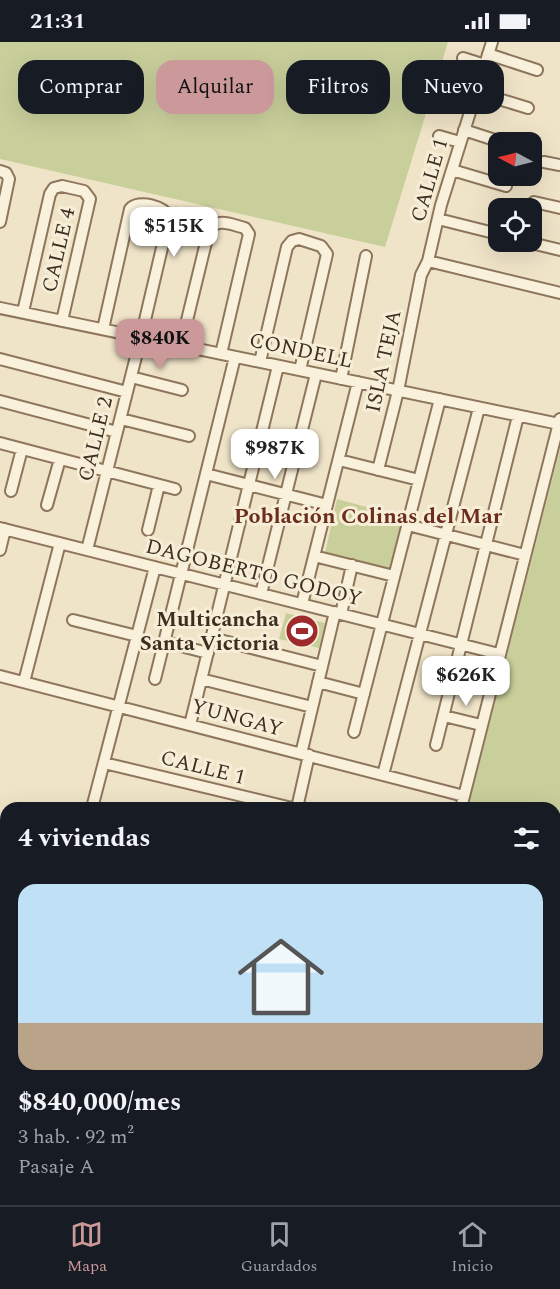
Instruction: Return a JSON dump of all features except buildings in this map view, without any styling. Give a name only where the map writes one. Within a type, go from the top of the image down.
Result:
[{"type":"street","name":"CALLE 1","points":[[486,59],[492,42]]},
{"type":"street","points":[[463,58],[486,59],[537,70]]},
{"type":"street","points":[[504,101],[528,108]]},
{"type":"street","name":"CALLE 1","points":[[428,261],[469,114]]},
{"type":"street","points":[[464,130],[488,138]]},
{"type":"street","points":[[439,136],[460,142]]},
{"type":"street","points":[[544,162],[560,165]]},
{"type":"street","points":[[452,170],[488,181]]},
{"type":"street","points":[[0,171],[6,173],[9,179],[0,222]]},
{"type":"street","name":"CALLE 4","points":[[23,312],[51,192],[59,186],[82,190],[88,194],[89,201],[62,321]]},
{"type":"street","name":"CALLE 2","points":[[87,550],[169,218],[164,209],[139,203],[134,204],[130,209],[103,329]]},
{"type":"street","points":[[542,204],[560,208]]},
{"type":"street","points":[[438,219],[488,232]]},
{"type":"street","points":[[181,345],[208,230],[212,225],[220,222],[248,231],[221,354]]},
{"type":"street","points":[[260,362],[288,245],[297,239],[319,245],[325,249],[326,257],[300,370]]},
{"type":"street","points":[[542,246],[560,250]]},
{"type":"street","points":[[340,379],[366,256]]},
{"type":"street","points":[[428,261],[560,293]]},
{"type":"street","name":"ISLA TEJA","points":[[378,470],[398,391],[421,274],[428,261]]},
{"type":"street","name":"CONDELL","points":[[0,308],[518,416],[559,421]]},
{"type":"street","points":[[155,679],[235,357]]},
{"type":"street","points":[[0,359],[127,392]]},
{"type":"street","name":"CALLE 1","points":[[190,725],[278,366]]},
{"type":"street","points":[[261,594],[316,374]]},
{"type":"street","points":[[131,377],[182,390]]},
{"type":"street","points":[[302,604],[358,382]]},
{"type":"street","points":[[354,732],[440,399]]},
{"type":"street","points":[[0,401],[117,432]]},
{"type":"street","points":[[383,775],[479,408]]},
{"type":"street","points":[[436,745],[518,416]]},
{"type":"street","points":[[120,419],[189,436]]},
{"type":"street","points":[[462,802],[559,421]]},
{"type":"street","points":[[0,443],[175,489]]},
{"type":"street","points":[[11,491],[22,449]]},
{"type":"street","points":[[47,505],[60,459]]},
{"type":"street","points":[[339,460],[419,480]]},
{"type":"street","points":[[206,474],[327,505]]},
{"type":"street","points":[[147,530],[159,485]]},
{"type":"street","points":[[408,525],[525,555]]},
{"type":"street","points":[[0,550],[3,529]]},
{"type":"street","name":"DAGOBERTO GODOY","points":[[3,529],[499,654]]},
{"type":"street","points":[[24,682],[60,543]]},
{"type":"street","points":[[314,556],[394,576]]},
{"type":"street","points":[[298,802],[312,707],[352,565]]},
{"type":"street","points":[[94,802],[154,567]]},
{"type":"street","points":[[74,620],[137,636]]},
{"type":"street","points":[[212,638],[322,666]]},
{"type":"street","points":[[165,642],[208,653]]},
{"type":"street","name":"YUNGAY","points":[[0,676],[464,796]]},
{"type":"street","points":[[201,679],[312,707]]},
{"type":"street","points":[[318,682],[364,694]]},
{"type":"street","points":[[444,716],[481,725]]},
{"type":"street","name":"CALLE 1","points":[[104,763],[240,802]]},
{"type":"green space","points":[[0,42],[448,42],[442,60],[402,60],[402,114],[426,114],[385,247],[0,159]]},
{"type":"green space","points":[[560,449],[560,802],[470,802]]},
{"type":"green space","points":[[337,499],[404,517],[390,570],[325,553]]},
{"type":"green space","name":"Multicancha Santa Victoria","points":[[286,613],[325,623],[319,648],[279,639]]},
{"type":"place","name":"Multicancha Santa Victoria","points":[[302,631]]},
{"type":"district","name":"Población Colinas del Mar","points":[[368,515]]}]
